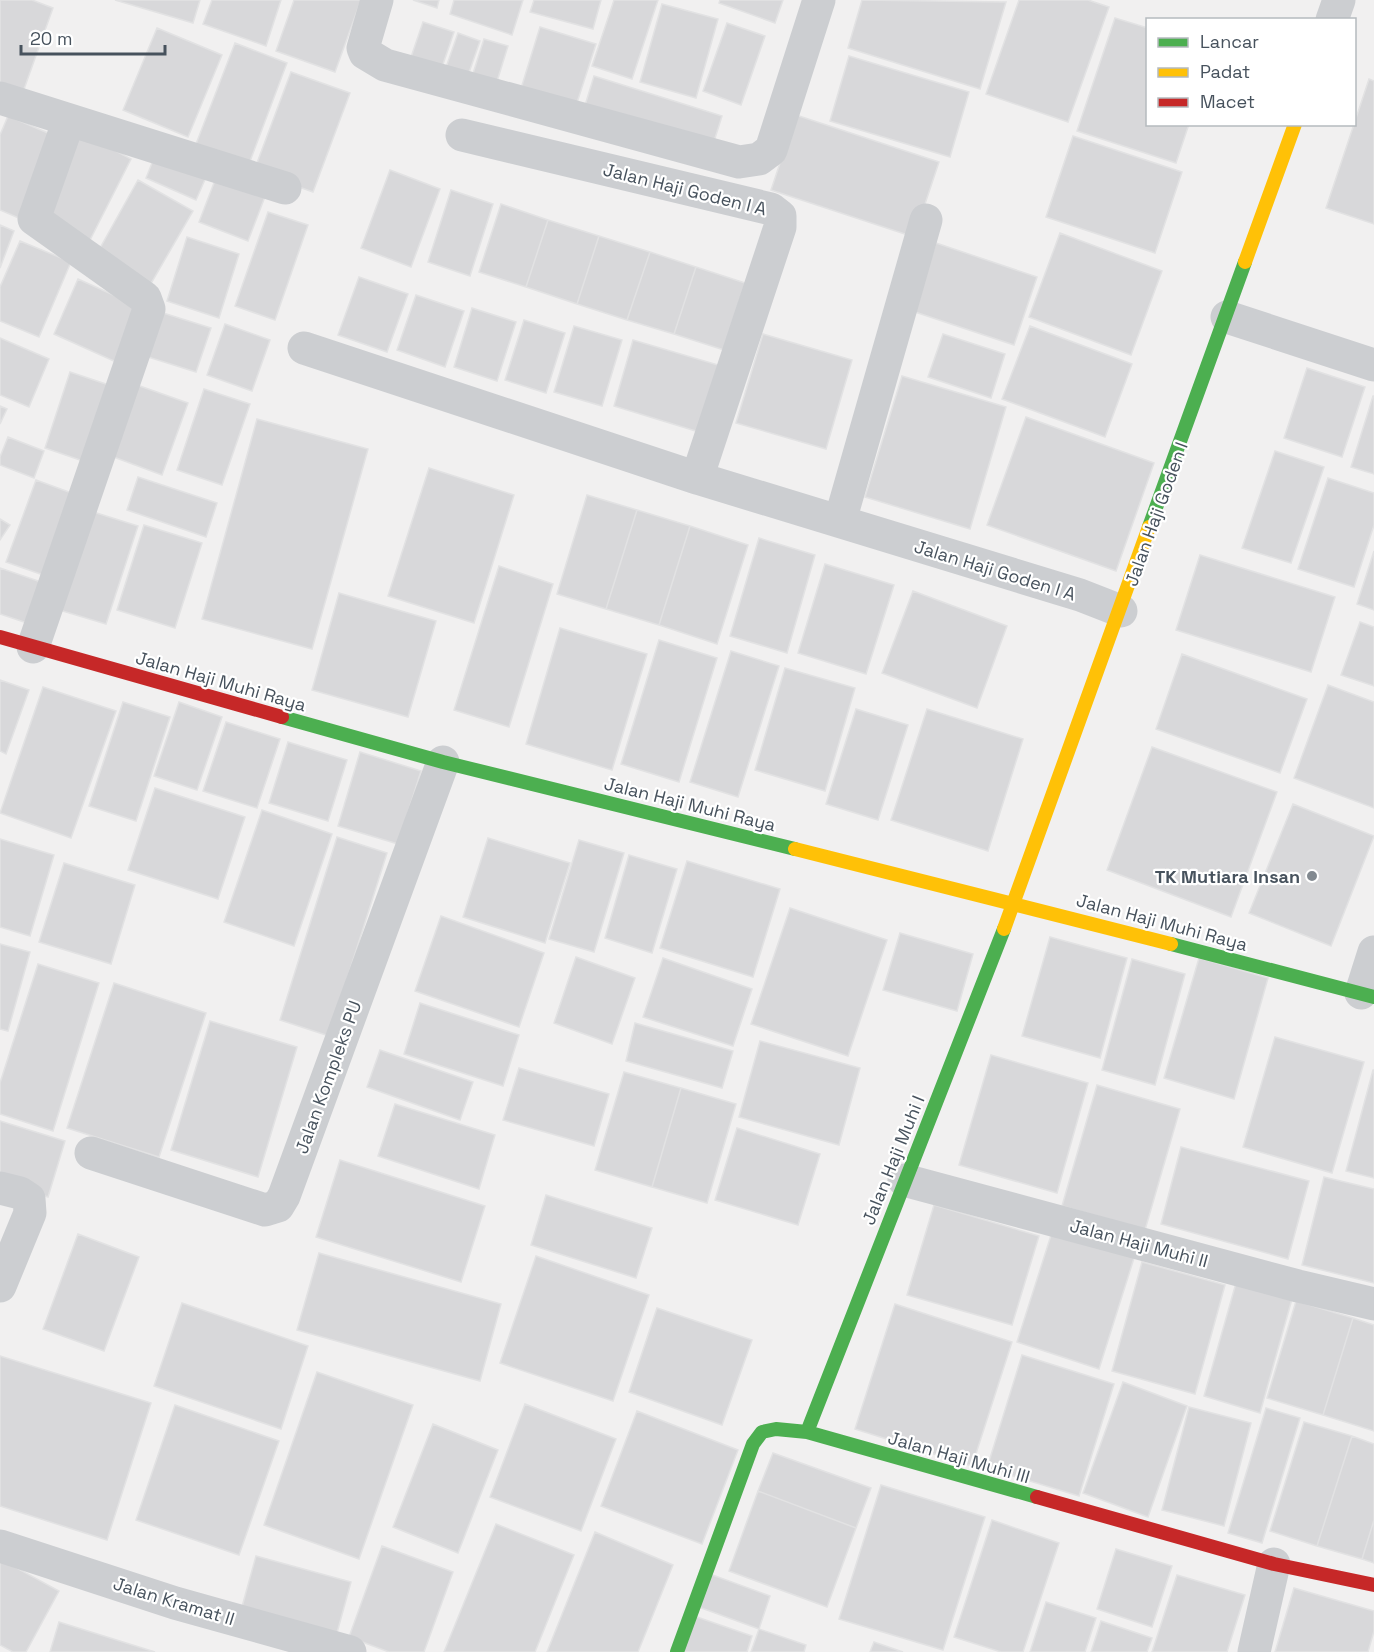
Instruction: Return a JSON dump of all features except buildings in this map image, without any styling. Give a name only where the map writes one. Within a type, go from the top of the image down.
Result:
[{"type":"street","points":[[377,0],[363,48],[379,62],[492,96],[739,162],[759,159],[771,150],[819,0]]},
{"type":"street","points":[[1333,18],[1339,0]]},
{"type":"street","points":[[0,98],[285,188]]},
{"type":"street","points":[[33,647],[149,309],[146,298],[34,219],[69,120]]},
{"type":"street","name":"Jalan Haji Goden I","points":[[1014,903],[1294,126]]},
{"type":"street","name":"Jalan Haji Goden I A","points":[[462,135],[771,209],[780,216],[780,227],[697,478]]},
{"type":"street","points":[[840,521],[926,220]]},
{"type":"street","points":[[1227,317],[1374,365]]},
{"type":"street","name":"Jalan Haji Goden I A","points":[[303,348],[697,478],[1080,596],[1120,611]]},
{"type":"street","name":"Jalan Haji Muhi Raya","points":[[0,636],[443,762],[1014,903],[1367,995]]},
{"type":"street","name":"Jalan Kompleks PU","points":[[91,1153],[265,1210],[278,1206],[284,1196],[443,762]]},
{"type":"street","name":"Jalan Haji Muhi I","points":[[807,1432],[1014,903]]},
{"type":"street","points":[[1367,995],[1374,952]]},
{"type":"street","name":"Jalan Haji Muhi II","points":[[904,1180],[1298,1286],[1374,1304]]},
{"type":"street","points":[[0,1188],[20,1193],[29,1200],[30,1213],[0,1286]]},
{"type":"street","name":"Jalan Haji Muhi III","points":[[677,1652],[753,1444],[762,1432],[776,1429],[807,1432],[1274,1564],[1374,1585]]},
{"type":"street","name":"Jalan Kramat II","points":[[0,1546],[175,1603],[350,1652]]},
{"type":"street","points":[[1254,1652],[1274,1564]]},
{"type":"traffic: fast","points":[[1149,527],[1245,262]]},
{"type":"traffic: fast","points":[[282,717],[443,762],[795,849]]},
{"type":"traffic: fast","points":[[807,1432],[1004,929]]},
{"type":"traffic: fast","points":[[1171,944],[1374,997]]},
{"type":"traffic: fast","points":[[677,1652],[753,1444],[762,1432],[776,1429],[807,1432],[1037,1497]]},
{"type":"traffic: slow","points":[[1245,262],[1294,126]]},
{"type":"traffic: slow","points":[[1004,929],[1149,527]]},
{"type":"traffic: slow","points":[[795,849],[1171,944]]},
{"type":"traffic: jam","points":[[0,637],[282,717]]},
{"type":"traffic: jam","points":[[1037,1497],[1274,1564],[1374,1585]]},
{"type":"place","name":"TK Mutiara Insan","points":[[1312,876]]}]
